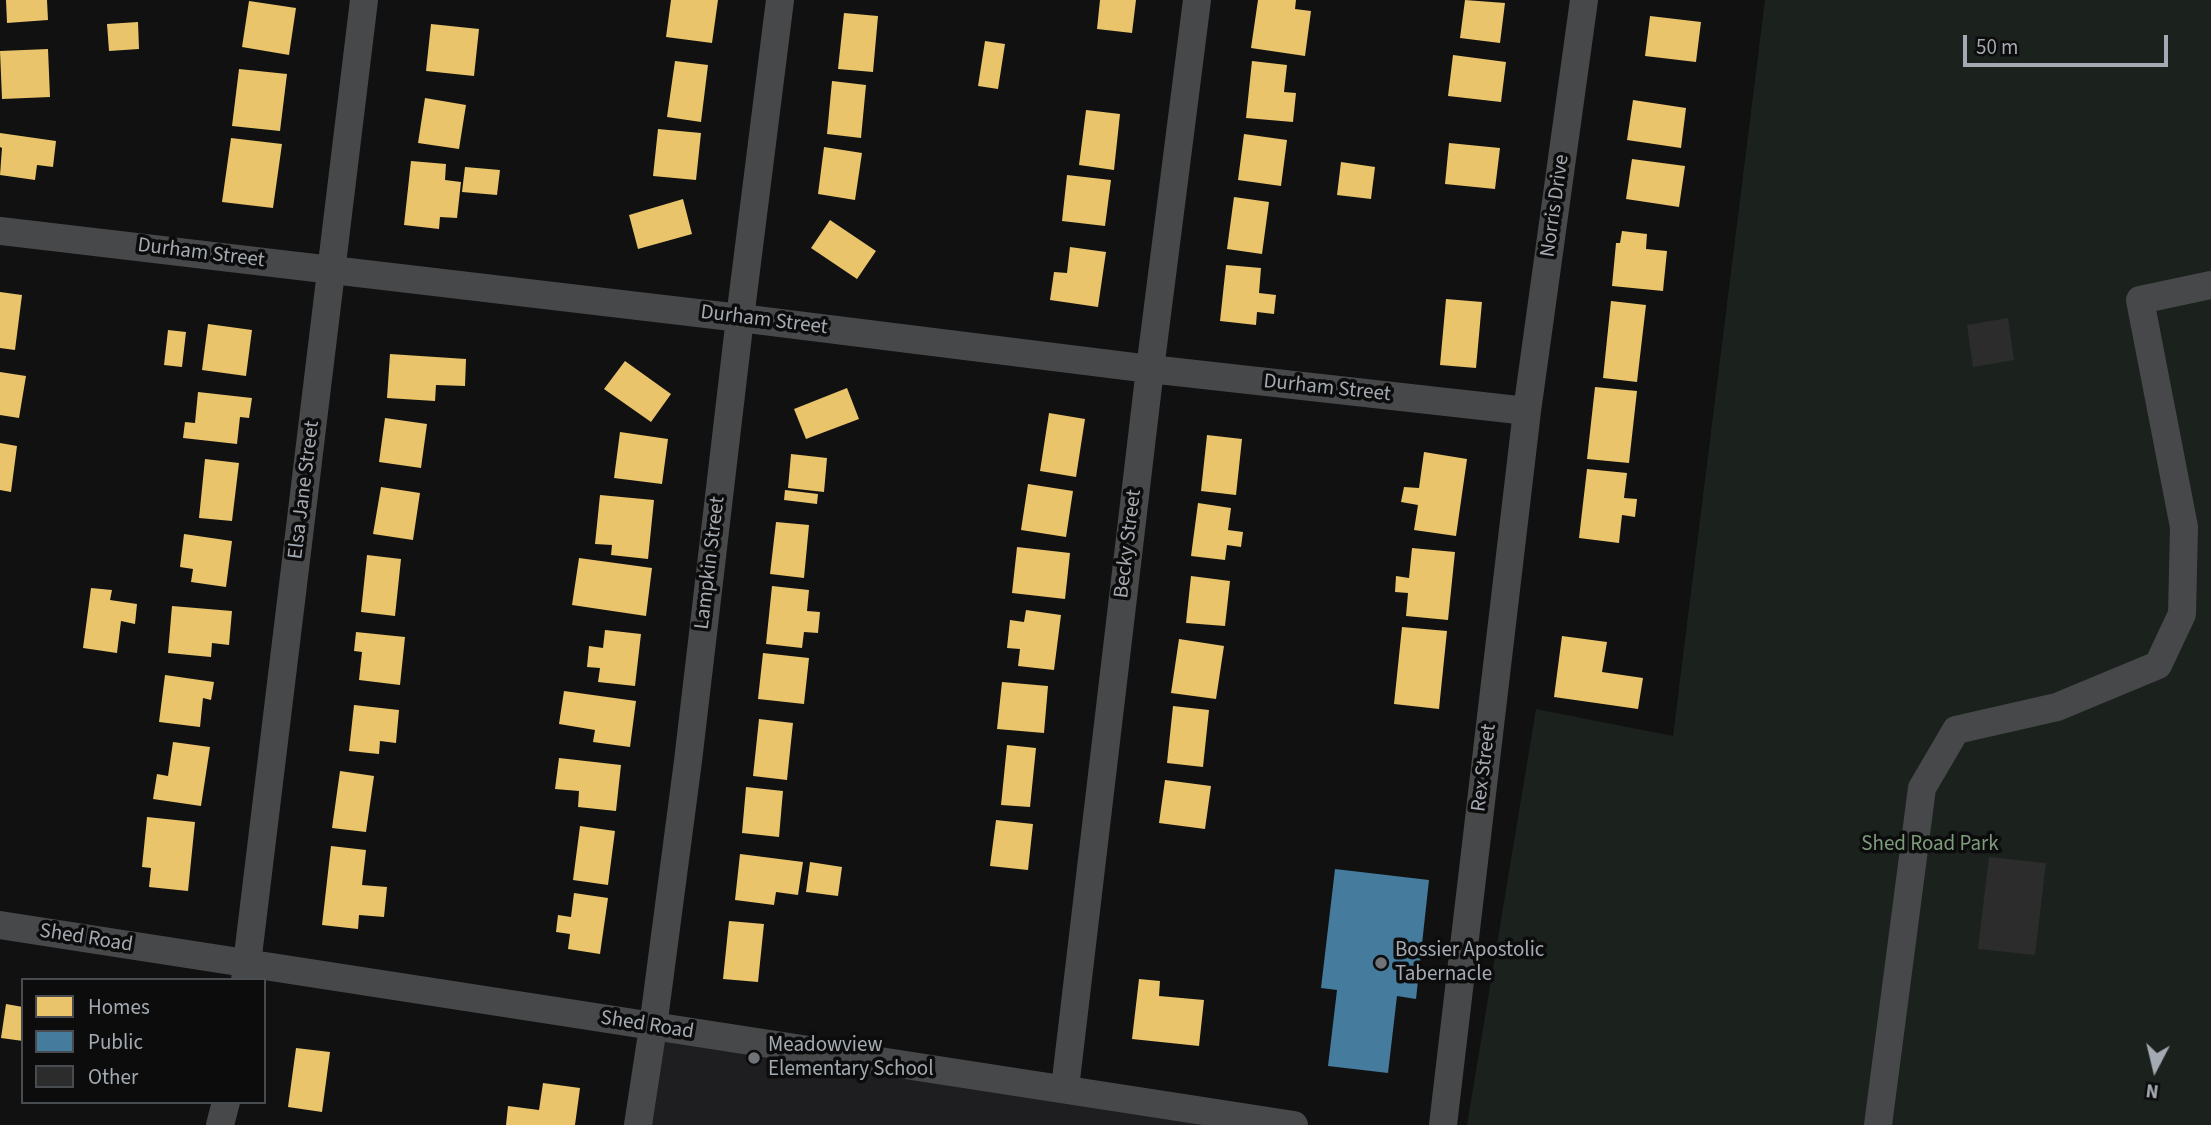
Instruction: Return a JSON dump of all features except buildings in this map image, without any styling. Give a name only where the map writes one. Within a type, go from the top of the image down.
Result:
[{"type":"street","name":"Elsa Jane Street","points":[[246,972],[365,0]]},
{"type":"street","name":"Lampkin Street","points":[[638,1125],[688,761],[780,0]]},
{"type":"street","name":"Becky Street","points":[[1065,1088],[1150,369],[1197,0]]},
{"type":"street","name":"Norris Drive","points":[[1527,411],[1584,0]]},
{"type":"street","name":"Durham Street","points":[[0,231],[1150,369],[1527,411]]},
{"type":"street","points":[[1878,1125],[1922,788],[1956,730],[2057,707],[2158,665],[2182,614],[2184,527],[2140,300],[2211,285]]},
{"type":"street","name":"Rex Street","points":[[1443,1125],[1527,411]]},
{"type":"street","name":"Shed Road","points":[[0,925],[246,972],[653,1027],[1065,1088],[1188,1117],[1294,1125]]},
{"type":"street","points":[[220,1125],[225,1104]]},
{"type":"shaded area","name":"Meadowview Elementary School","points":[[653,1027],[1294,1125],[638,1125]]},
{"type":"green space","name":"Shed Road Park","points":[[1765,0],[2211,0],[2211,1125],[1467,1125],[1536,709],[1673,736]]},
{"type":"place","name":"Bossier Apostolic Tabernacle","points":[[1381,963]]},
{"type":"place","name":"Meadowview Elementary School","points":[[754,1058]]}]
